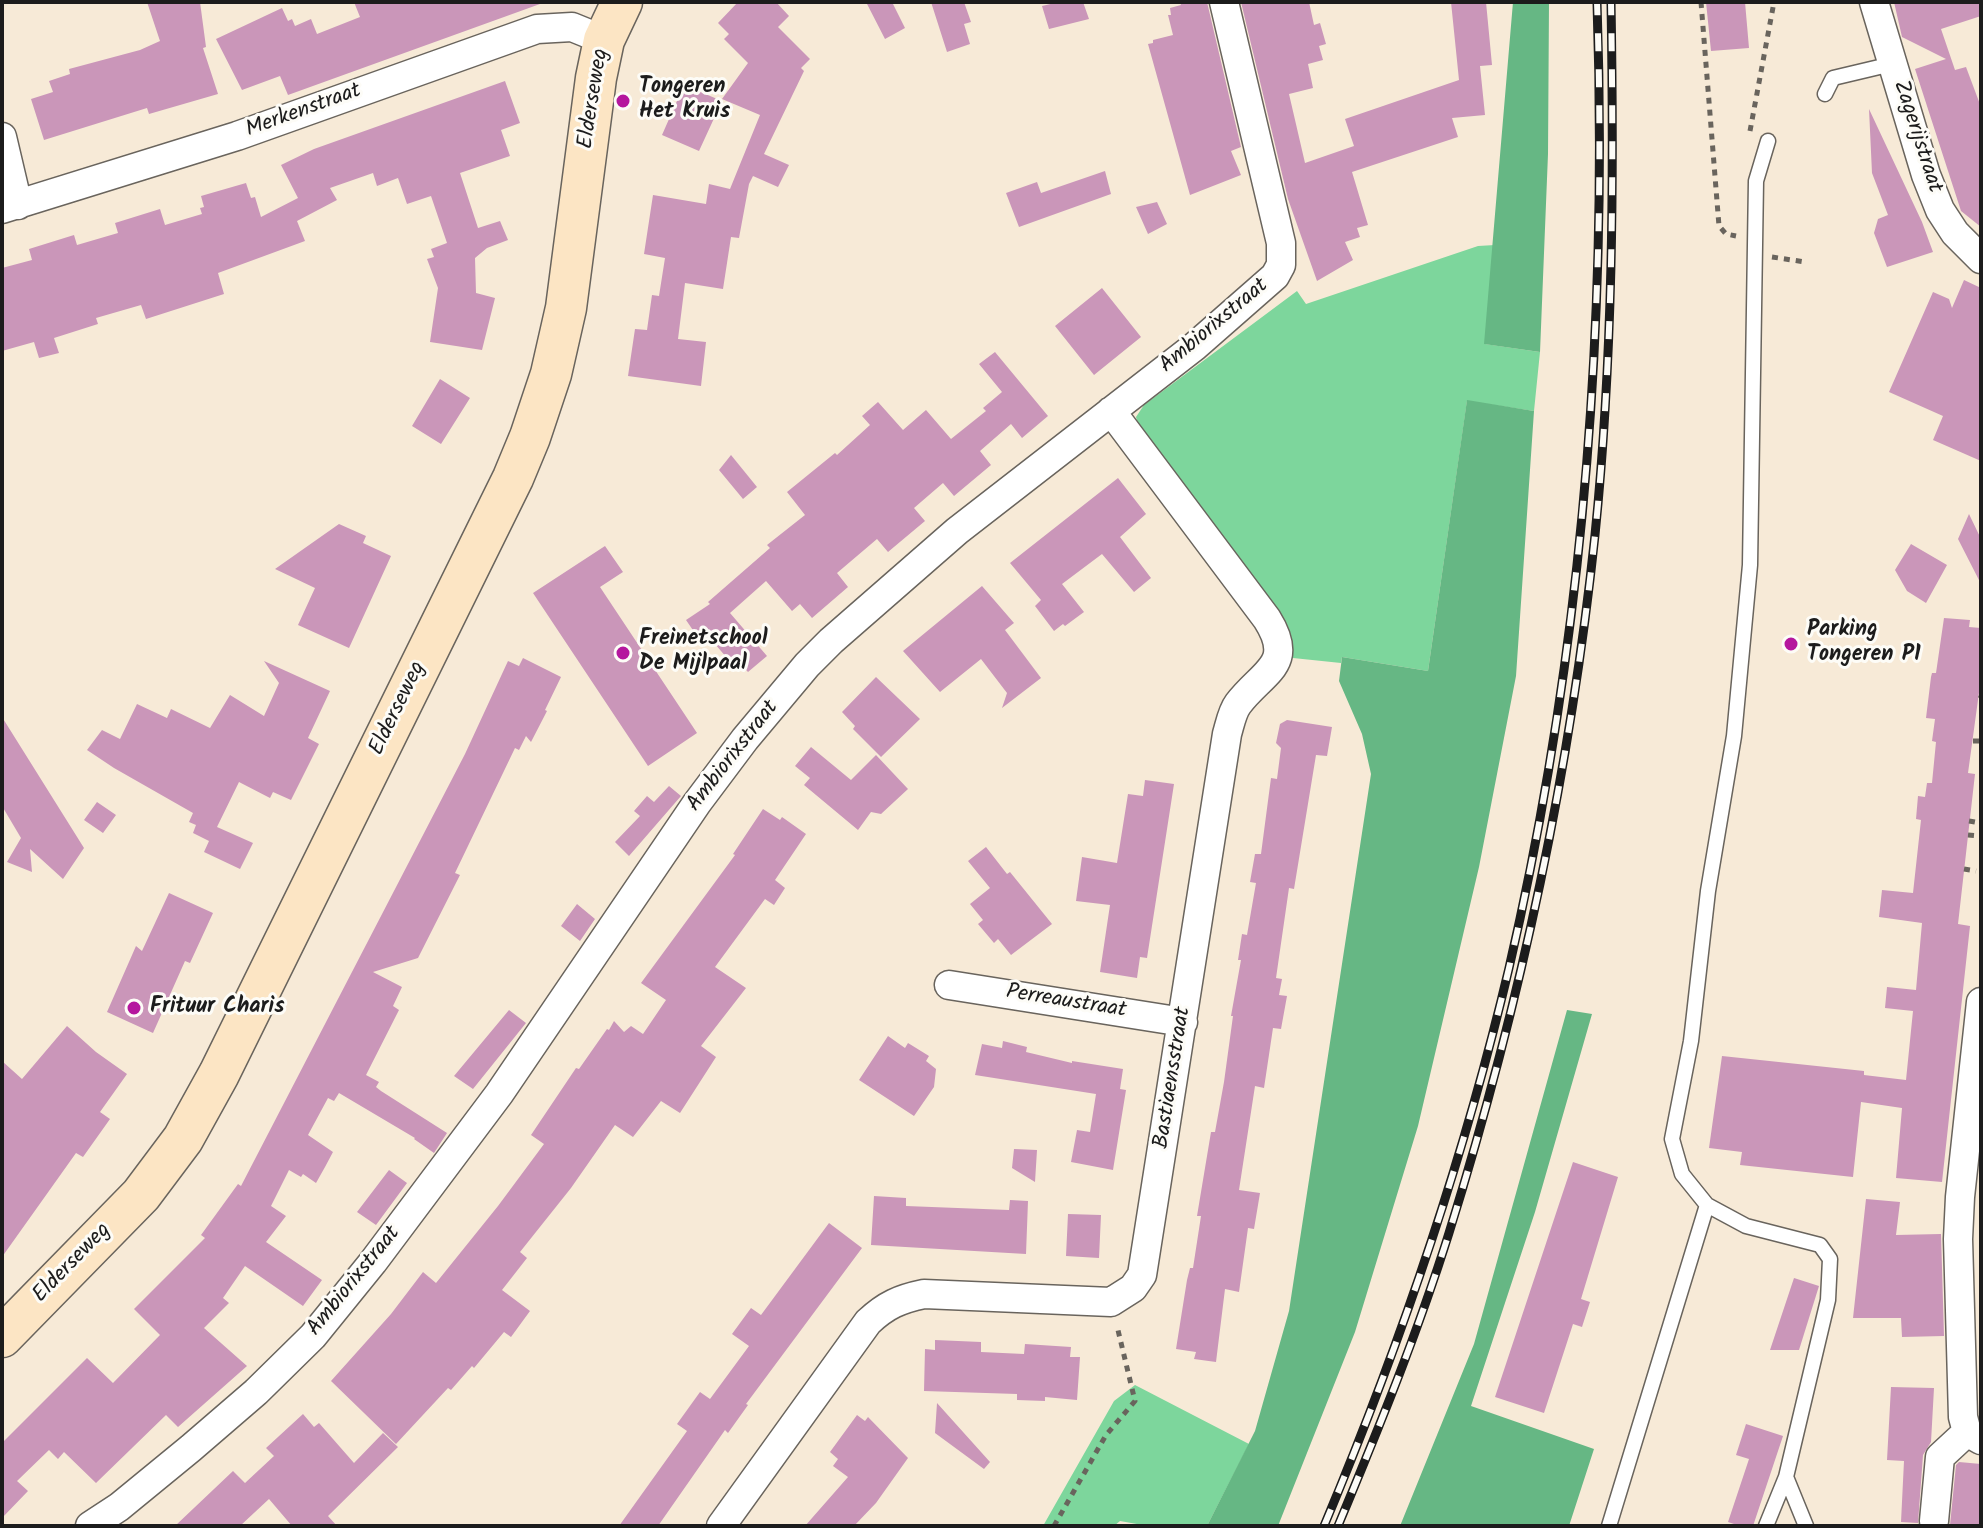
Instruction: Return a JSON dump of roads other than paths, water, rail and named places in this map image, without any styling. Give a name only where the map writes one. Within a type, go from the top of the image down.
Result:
[{"type":"main road","name":"Elderseweg","points":[[2,1337],[141,1195],[183,1139],[219,1074],[513,478],[551,374],[566,308],[596,78],[588,34],[622,2]]},
{"type":"street","points":[[556,2],[588,34]]},
{"type":"street","name":"Ambiorixstraat","points":[[90,1526],[119,1507],[191,1448],[256,1392],[313,1336],[373,1262],[499,1094],[697,803],[807,665],[957,531],[1255,296],[1275,276],[1281,265],[1281,243],[1224,2]]},
{"type":"street","name":"Zagerijstraat","points":[[1874,2],[1926,175],[1940,210],[1955,233],[1981,259]]},
{"type":"street","name":"Merkenstraat","points":[[10,207],[237,136],[537,29],[588,34]]},
{"type":"street","points":[[2,137],[10,207]]},
{"type":"street","name":"Bastiaensstraat","points":[[721,1526],[868,1322],[899,1299],[924,1294],[1111,1302],[1133,1288],[1142,1275],[1227,734],[1236,707],[1270,673],[1277,661],[1279,647],[1277,634],[1267,619],[1111,411]]},
{"type":"street","name":"Perreaustraat","points":[[949,985],[1183,1022]]},
{"type":"street","points":[[1934,1521],[1940,1457],[1974,1436],[1963,1417],[1958,1239],[1981,1002]]},
{"type":"lane","points":[[1825,94],[1833,78],[1892,64]]},
{"type":"lane","points":[[1766,1526],[1786,1477],[1828,1300],[1830,1259],[1820,1245],[1746,1226],[1707,1205],[1682,1174],[1672,1139],[1691,1041],[1708,891],[1734,736],[1750,565],[1756,181],[1768,141]]},
{"type":"lane","points":[[1609,1526],[1707,1205]]},
{"type":"lane","points":[[1786,1477],[1806,1526]]},
{"type":"railway","points":[[1324,1526],[1379,1389],[1451,1181],[1509,968],[1534,849],[1572,609],[1584,488],[1598,245],[1597,2]]},
{"type":"railway","points":[[1338,1526],[1411,1344],[1475,1147],[1520,974],[1557,800],[1595,535],[1606,402],[1611,269],[1611,2]]},
{"type":"place","name":"Tongeren Het Kruis","points":[[623,101]]},
{"type":"place","name":"Parking Tongeren P1","points":[[1791,644]]},
{"type":"place","name":"Freinetschool De Mijlpaal","points":[[623,653]]},
{"type":"place","name":"Frituur Charis","points":[[134,1008]]}]
